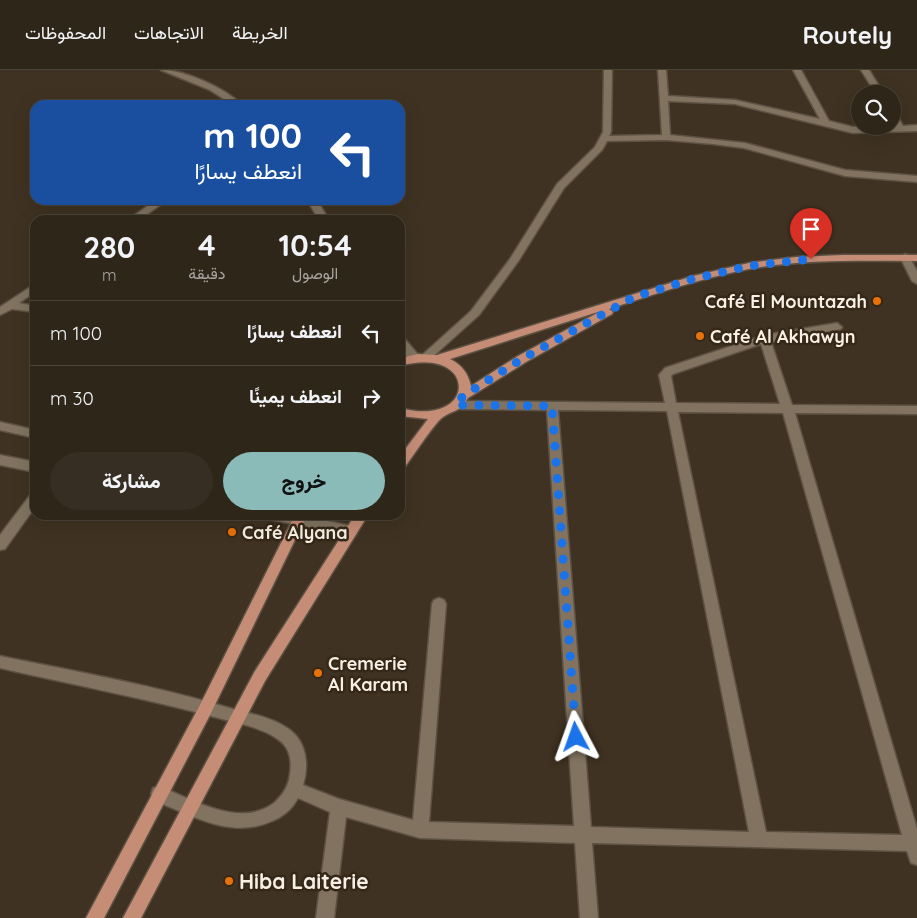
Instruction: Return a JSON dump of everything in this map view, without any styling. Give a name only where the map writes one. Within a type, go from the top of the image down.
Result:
[{"type":"main road","points":[[438,359],[693,279],[749,266],[796,260],[917,258]]},
{"type":"main road","points":[[405,458],[438,414],[522,359],[634,297]]},
{"type":"main road","points":[[405,361],[420,357],[438,359],[458,370],[465,386],[459,400]]},
{"type":"main road","points":[[405,413],[424,417],[438,414]]},
{"type":"main road","points":[[94,918],[206,708],[299,520]]},
{"type":"main road","points":[[132,918],[260,676],[358,520]]},
{"type":"street","points":[[166,70],[213,88],[231,100]]},
{"type":"street","points":[[405,345],[420,357],[475,312],[514,260],[560,186],[594,154],[604,139],[608,127],[608,70]]},
{"type":"street","points":[[662,70],[666,137]]},
{"type":"street","points":[[797,70],[826,124]]},
{"type":"street","points":[[865,70],[874,85]]},
{"type":"street","points":[[664,98],[735,102],[853,130],[917,128]]},
{"type":"street","points":[[604,139],[666,137],[745,146],[845,173],[917,179]]},
{"type":"street","points":[[140,215],[154,205]]},
{"type":"street","points":[[150,208],[152,215]]},
{"type":"street","points":[[905,257],[917,281]]},
{"type":"street","points":[[0,312],[30,291]]},
{"type":"street","points":[[10,305],[30,308]]},
{"type":"street","points":[[759,840],[665,375],[669,371],[765,339],[837,327]]},
{"type":"street","points":[[294,789],[338,806],[420,830],[759,840],[916,847],[788,410],[765,339]]},
{"type":"street","points":[[459,400],[552,406],[917,410]]},
{"type":"street","points":[[552,406],[589,918]]},
{"type":"street","points":[[0,426],[30,433]]},
{"type":"street","points":[[0,460],[30,466]]},
{"type":"street","points":[[0,545],[30,504]]},
{"type":"street","points":[[308,520],[351,530]]},
{"type":"street","points":[[420,830],[439,604]]},
{"type":"street","points":[[0,662],[206,708],[238,717],[273,729],[286,736],[294,746],[299,759],[299,774],[294,789],[284,803],[271,814],[255,820],[239,822],[159,794]]},
{"type":"street","points":[[325,918],[338,806]]},
{"type":"place","name":"Café El Mountazah","points":[[877,301]]},
{"type":"place","name":"Café Al Akhawyn","points":[[700,336]]},
{"type":"place","name":"Café Alyana","points":[[232,532]]},
{"type":"place","name":"Cremerie Al Karam","points":[[318,673]]},
{"type":"place","name":"Hiba Laiterie","points":[[229,881]]},
{"type":"route","points":[[576,737],[552,406],[456,405],[463,396],[522,359],[634,297],[693,279],[749,266],[811,259]]}]
